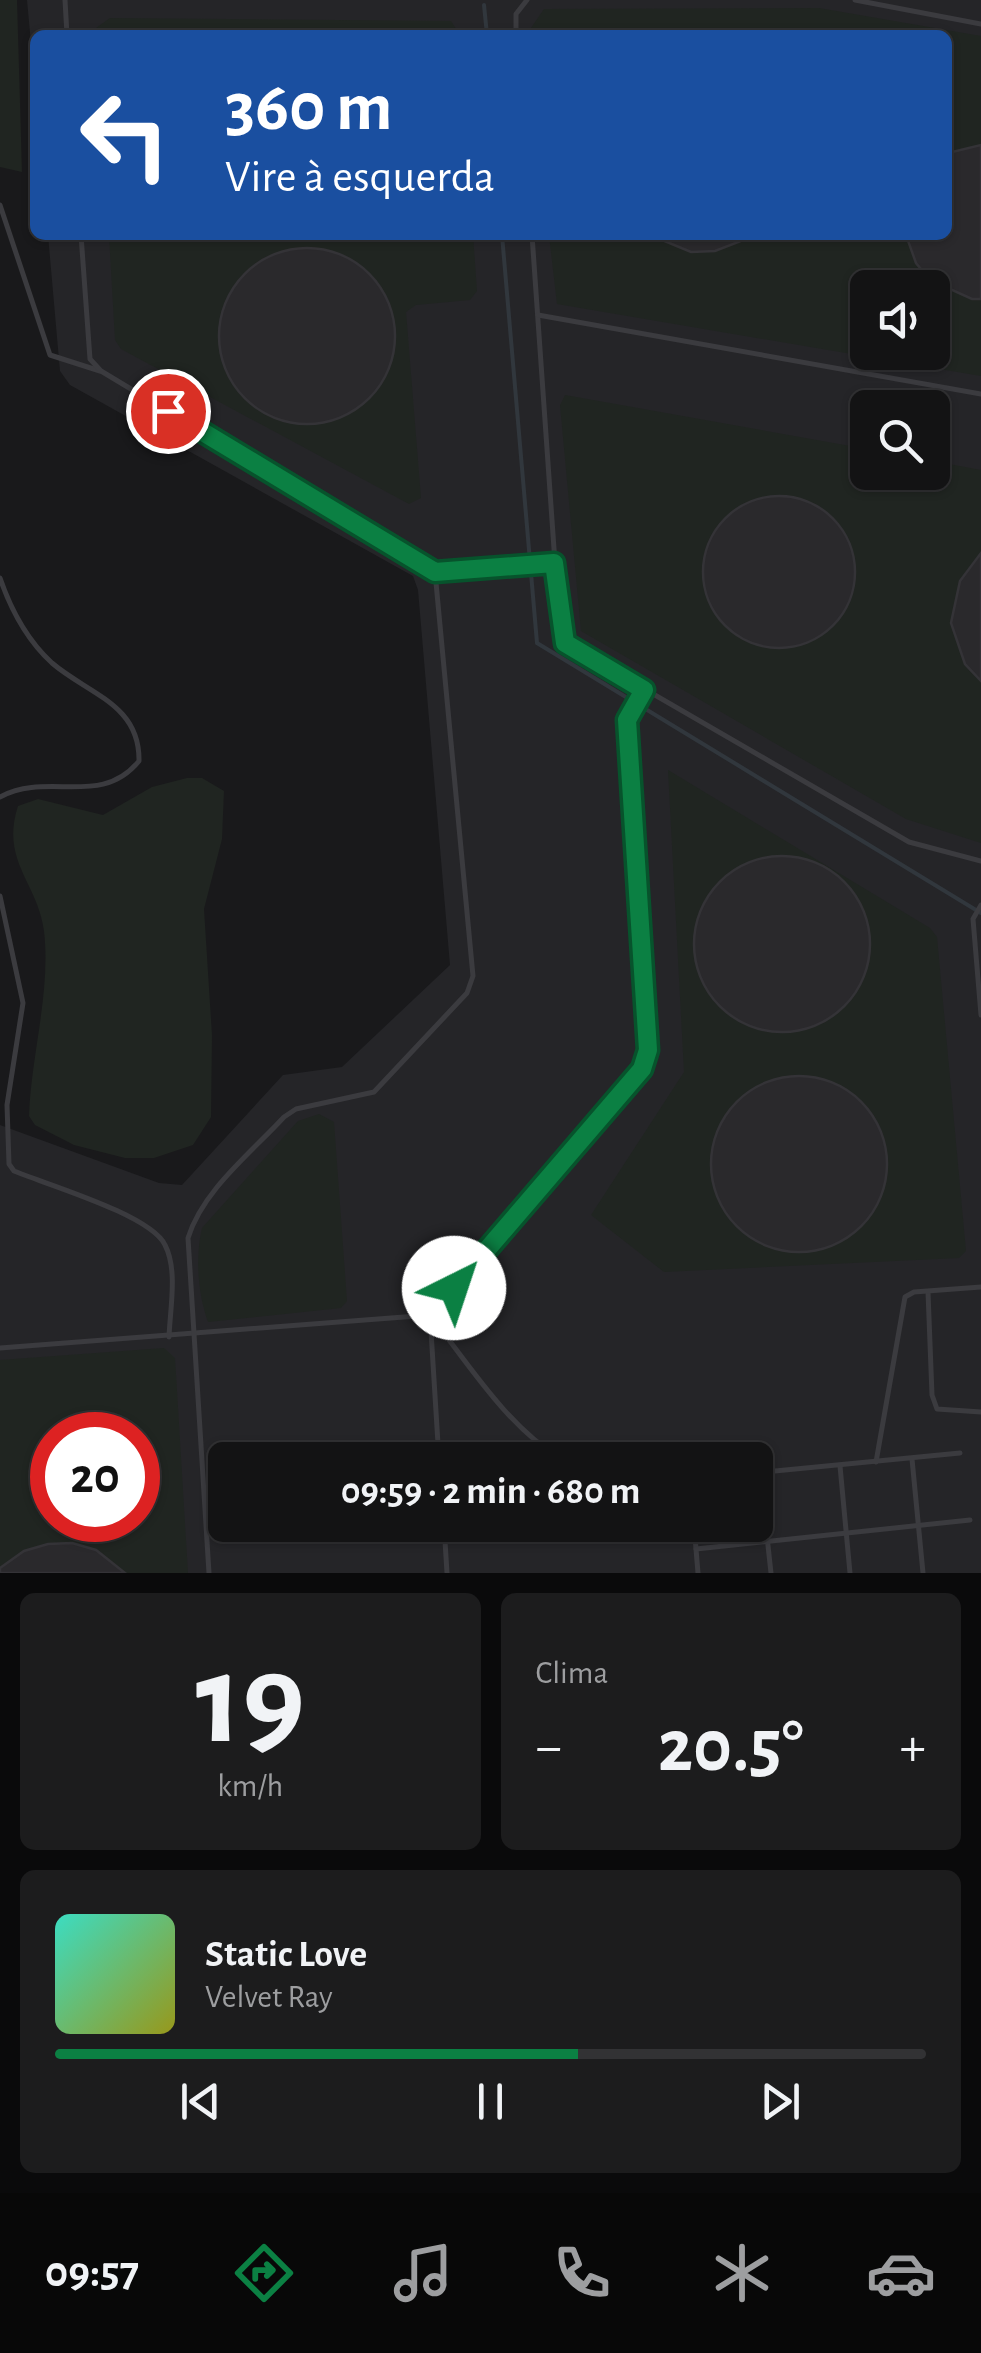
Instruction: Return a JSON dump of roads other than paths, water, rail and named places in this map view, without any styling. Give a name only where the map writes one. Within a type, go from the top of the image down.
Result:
[{"type":"lane","points":[[65,0],[67,30]]},
{"type":"lane","points":[[516,30],[516,14],[527,0]]},
{"type":"lane","points":[[855,0],[981,24]]},
{"type":"lane","points":[[0,204],[50,356],[101,371],[435,572],[554,563]]},
{"type":"lane","points":[[81,240],[90,359],[101,371]]},
{"type":"lane","points":[[532,240],[554,563],[565,643],[909,842],[981,861]]},
{"type":"lane","points":[[538,314],[981,394]]},
{"type":"lane","points":[[209,1573],[188,1238],[206,1202],[296,1108],[374,1092],[467,993],[473,976],[435,572]]},
{"type":"lane","points":[[0,578],[20,623],[38,647],[52,663],[122,709],[140,743],[139,760],[128,774],[111,784],[83,790],[42,784],[0,797]]},
{"type":"lane","points":[[0,1348],[430,1315],[642,1069],[648,1050],[627,720],[644,690]]},
{"type":"lane","points":[[0,896],[23,1003],[7,1105],[8,1164],[14,1171],[145,1222],[155,1231],[170,1256],[169,1337]]},
{"type":"lane","points":[[981,905],[972,919],[981,1015]]},
{"type":"lane","points":[[876,1462],[900,1306],[914,1292],[981,1287]]},
{"type":"lane","points":[[928,1292],[932,1395],[938,1408],[981,1412]]},
{"type":"lane","points":[[430,1315],[439,1442]]},
{"type":"lane","points":[[430,1315],[534,1442]]},
{"type":"lane","points":[[773,1472],[960,1453]]},
{"type":"lane","points":[[912,1459],[923,1573]]},
{"type":"lane","points":[[840,1466],[850,1573]]},
{"type":"lane","points":[[773,1540],[970,1520]]},
{"type":"lane","points":[[445,1542],[447,1573]]},
{"type":"lane","points":[[695,1542],[698,1573]]},
{"type":"lane","points":[[696,1548],[750,1542]]},
{"type":"lane","points":[[768,1542],[771,1573]]},
{"type":"waterway","points":[[484,5],[486,30]]},
{"type":"waterway","points":[[502,240],[537,643],[981,913]]}]
